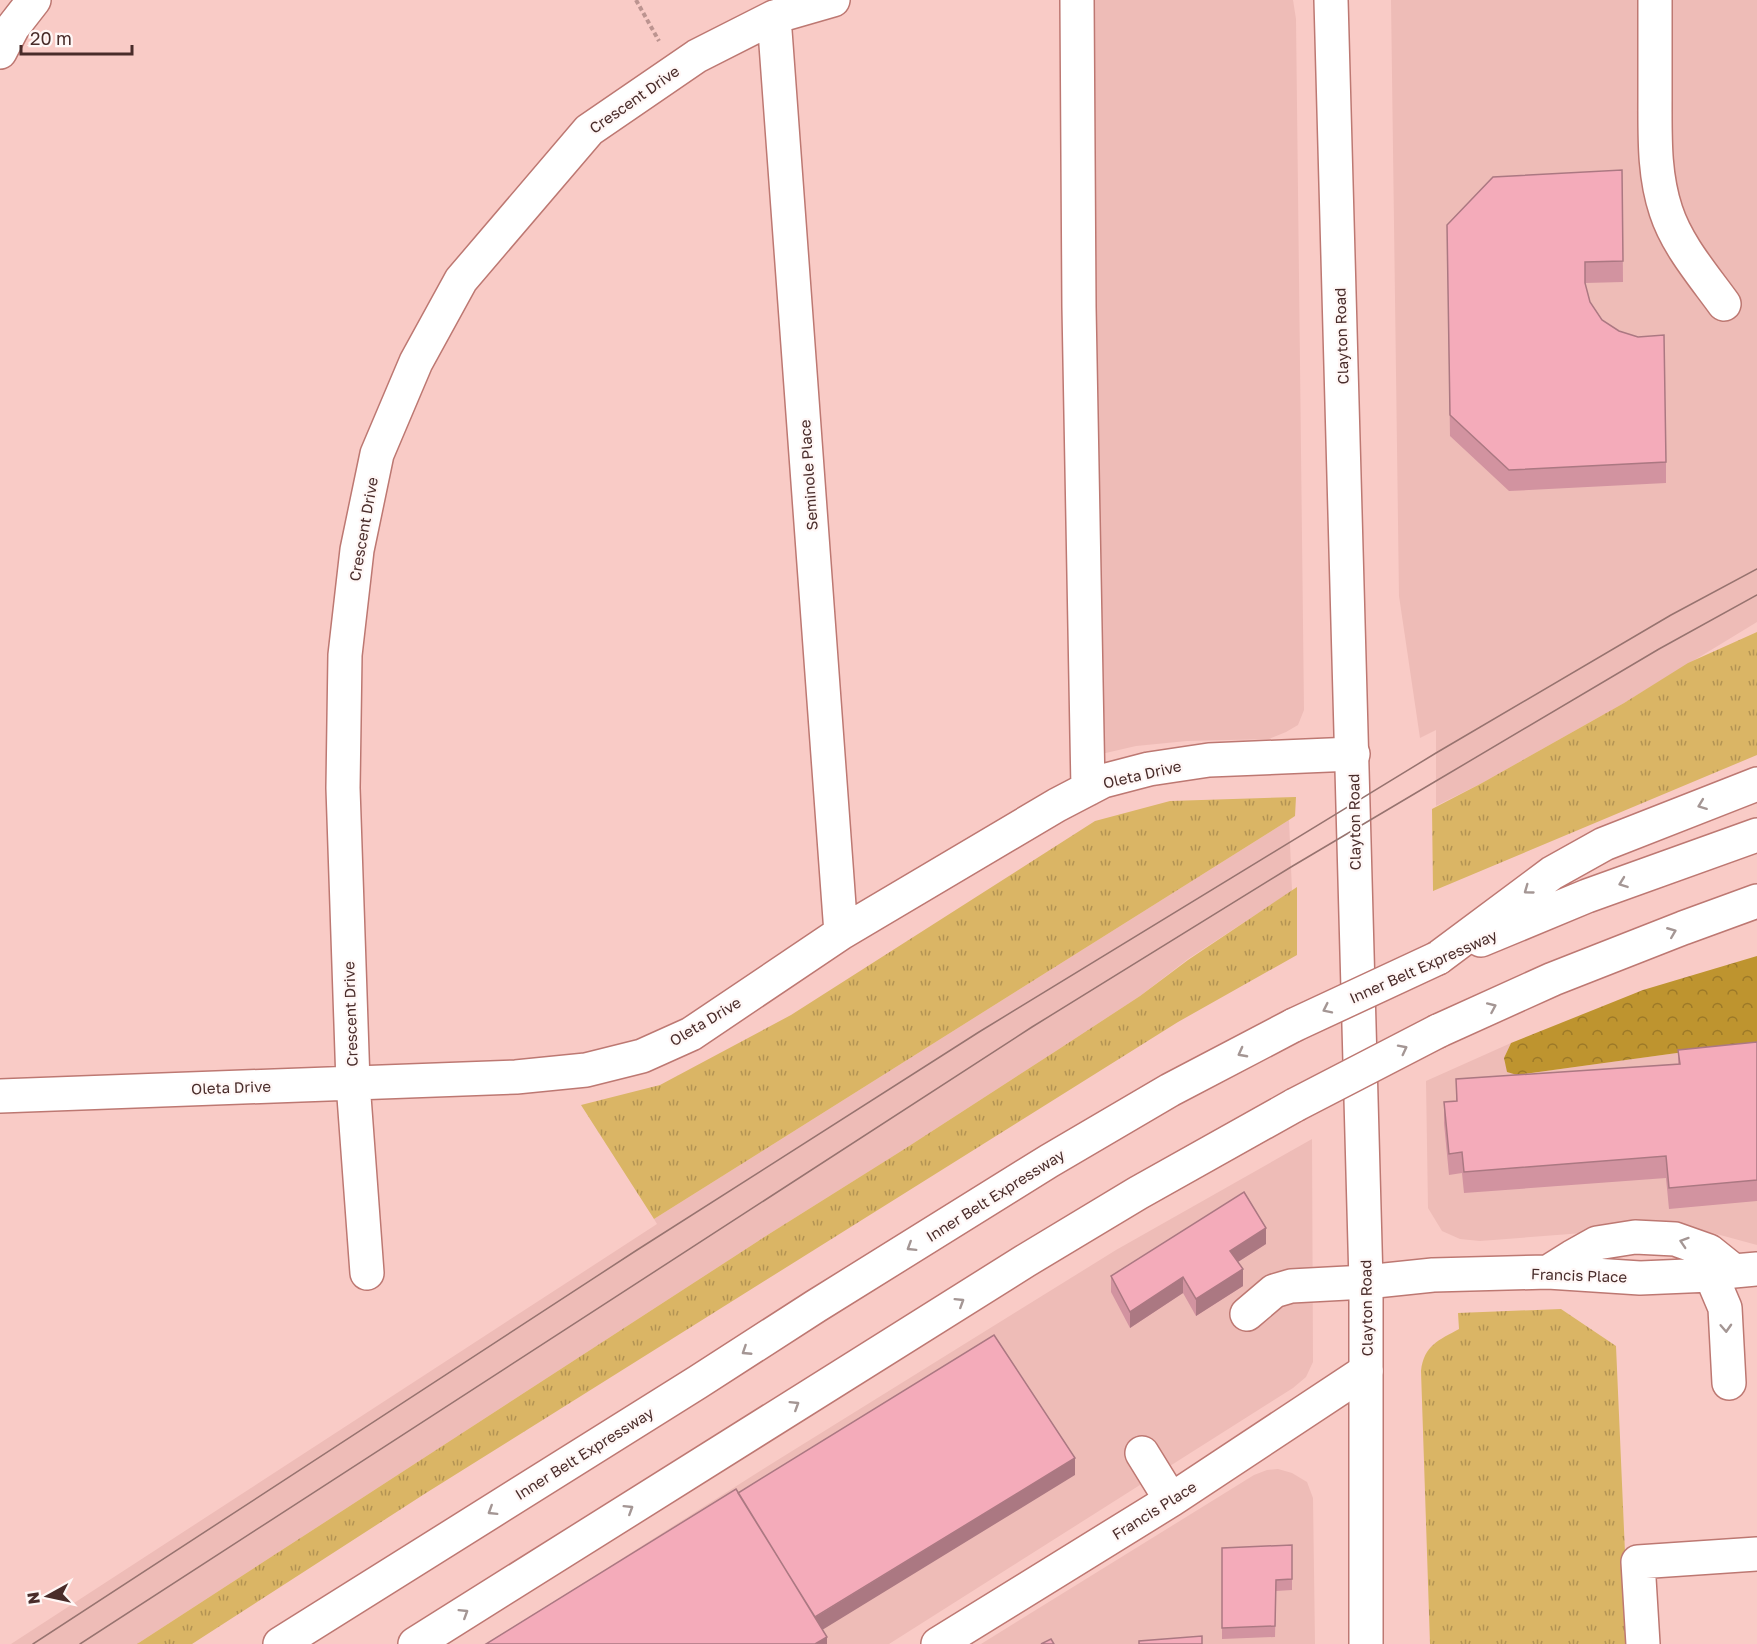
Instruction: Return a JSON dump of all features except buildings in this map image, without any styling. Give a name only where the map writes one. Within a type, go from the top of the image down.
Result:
[{"type":"main road","points":[[9,27],[34,0]]},
{"type":"main road","name":"Crescent Drive","points":[[367,1273],[352,1083],[343,789],[345,655],[357,550],[377,454],[416,362],[461,280],[589,130],[698,56],[774,17],[833,0]]},
{"type":"main road","points":[[1077,0],[1079,319],[1088,789]]},
{"type":"main road","name":"Clayton Road","points":[[1331,0],[1366,1282],[1366,1644]]},
{"type":"main road","points":[[1655,0],[1654,136],[1657,177],[1666,212],[1677,235],[1724,304]]},
{"type":"main road","name":"Seminole Place","points":[[774,17],[841,933]]},
{"type":"main road","name":"Oleta Drive","points":[[0,1096],[516,1077],[586,1070],[642,1056],[691,1034],[841,933],[1057,805],[1103,781],[1149,769],[1209,760],[1353,754]]},
{"type":"main road","points":[[1437,958],[1552,873],[1604,844],[1757,784]]},
{"type":"main road","name":"Inner Belt Expressway","points":[[280,1644],[1049,1161],[1170,1090],[1294,1025],[1437,958],[1587,896],[1757,835]]},
{"type":"main road","points":[[415,1644],[1025,1261],[1138,1192],[1295,1105],[1438,1031],[1553,979],[1757,901]]},
{"type":"main road","name":"Francis Place","points":[[1247,1314],[1274,1291],[1291,1286],[1366,1282],[1433,1275],[1548,1272],[1640,1278],[1743,1272]]},
{"type":"main road","points":[[1729,1383],[1725,1308],[1743,1272]]},
{"type":"main road","name":"Francis Place","points":[[938,1644],[1171,1500],[1366,1371]]},
{"type":"main road","points":[[1142,1453],[1171,1500]]},
{"type":"main road","points":[[1643,1644],[1638,1562],[1757,1554]]},
{"type":"path","points":[[636,0],[675,71]]},
{"type":"shaded area","points":[[1088,0],[1293,0],[1296,19],[1304,710],[1298,725],[1269,739],[1187,741],[1136,746],[1097,755]]},
{"type":"shaded area","points":[[1391,0],[1757,0],[1757,622],[1624,703],[1482,783],[1436,806],[1436,730],[1420,738],[1399,596]]},
{"type":"shaded area","points":[[1289,820],[1292,891],[1188,959],[1140,996],[1059,1049],[769,1234],[137,1644],[11,1644],[657,1224],[654,1219]]},
{"type":"shaded area","points":[[1757,1042],[1757,1245],[1698,1229],[1583,1233],[1480,1241],[1460,1239],[1442,1231],[1428,1208],[1426,1081],[1511,1043],[1504,1058],[1517,1075]]},
{"type":"shaded area","points":[[1312,1139],[1313,1362],[1306,1377],[1293,1388],[889,1644],[487,1644],[1116,1250]]},
{"type":"shaded area","points":[[1278,1469],[1292,1473],[1307,1482],[1313,1498],[1315,1644],[981,1644],[1254,1475]]},
{"type":"green space","points":[[1757,632],[1757,755],[1433,891],[1432,809],[1624,703],[1688,663]]},
{"type":"green space","points":[[1296,797],[1295,816],[1289,820],[654,1219],[581,1105],[660,1085],[791,1015],[1095,821],[1170,801]]},
{"type":"green space","points":[[1297,887],[1297,955],[1178,1022],[426,1493],[192,1644],[137,1644],[769,1234],[1059,1049]]},
{"type":"green space","points":[[1757,956],[1757,1042],[1517,1075],[1507,1072],[1504,1058],[1511,1043],[1643,990]]},
{"type":"green space","points":[[1561,1309],[1616,1346],[1629,1644],[1430,1644],[1421,1371],[1425,1355],[1434,1344],[1459,1329],[1458,1313]]},
{"type":"tram line","points":[[33,1644],[637,1250],[979,1032],[1436,753],[1671,615],[1757,569]]},
{"type":"tram line","points":[[80,1644],[1032,1027],[1291,867],[1659,649],[1757,595]]}]
